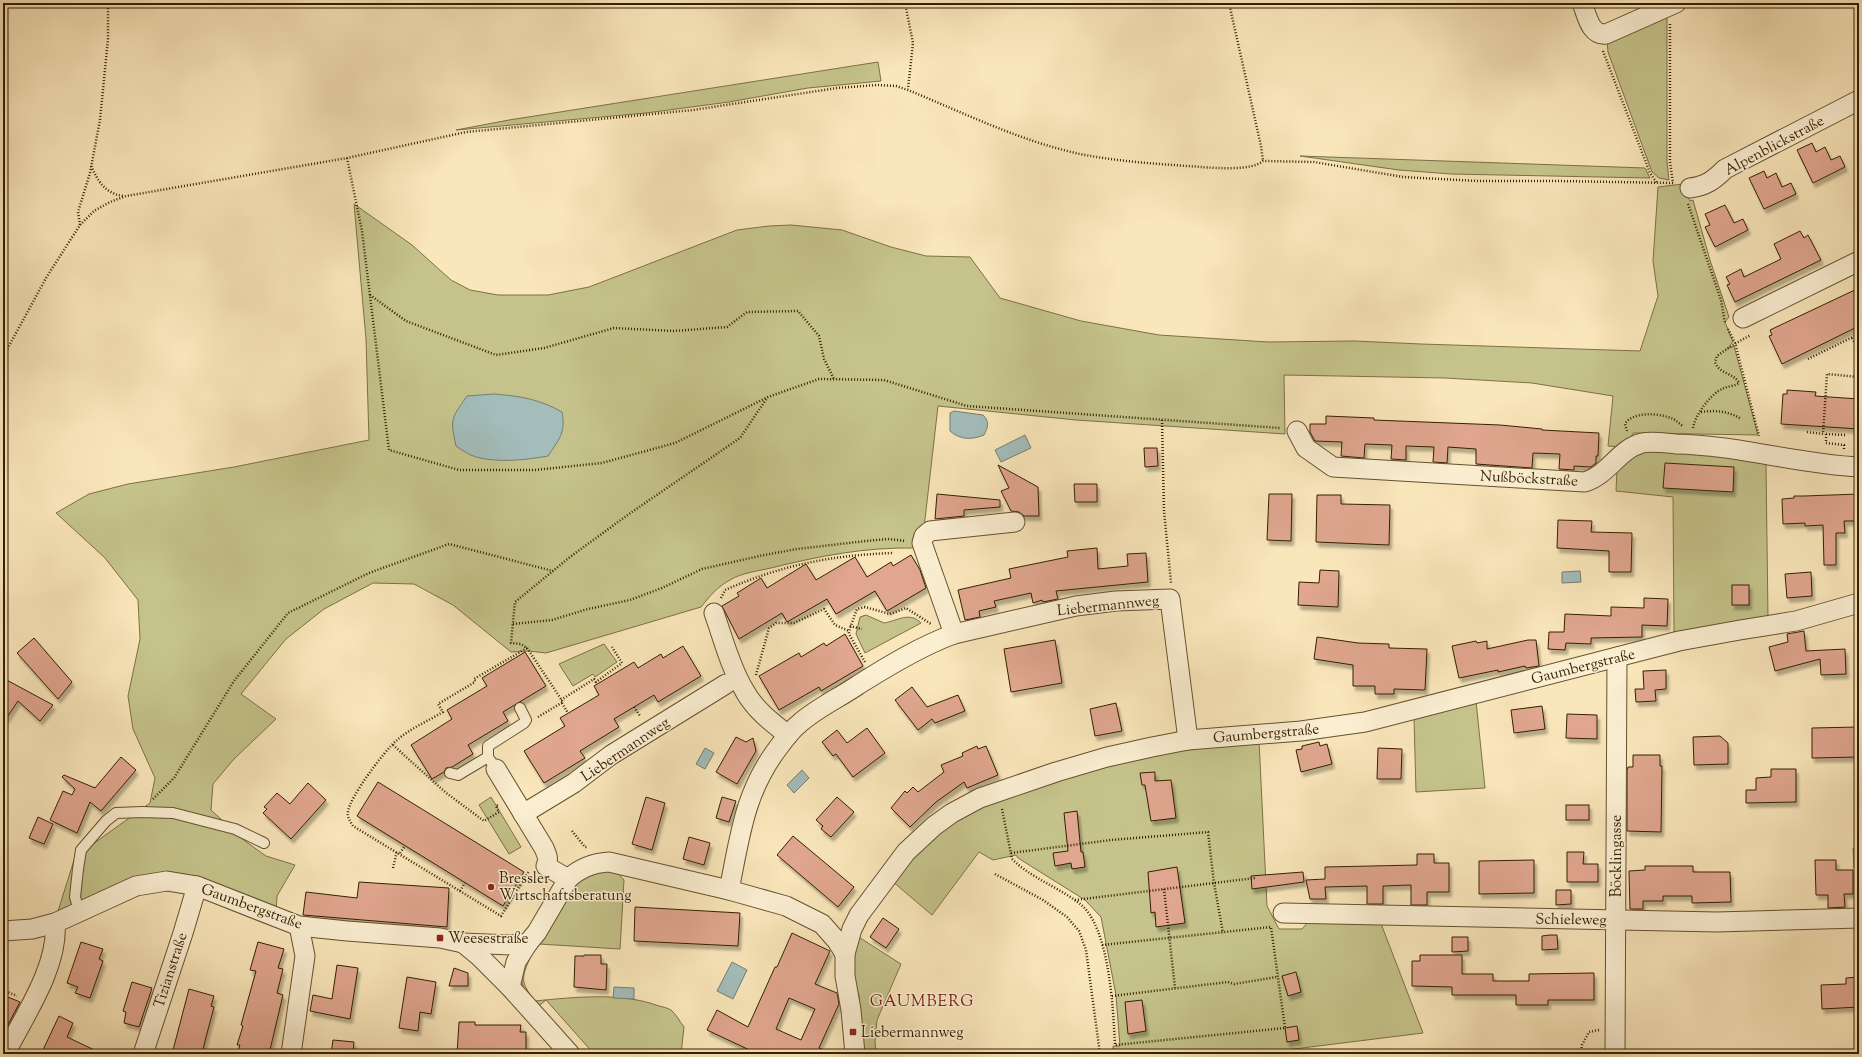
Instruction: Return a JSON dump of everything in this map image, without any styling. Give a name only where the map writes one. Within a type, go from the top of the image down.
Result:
[{"type":"street","points":[[1582,3],[1596,32],[1601,34],[1606,34],[1674,4]]},
{"type":"street","name":"Alpenblickstraße","points":[[1688,193],[1713,180],[1725,169],[1859,100]]},
{"type":"street","points":[[1743,318],[1859,261]]},
{"type":"street","name":"Nußböckstraße","points":[[1297,432],[1306,448],[1333,467],[1585,482],[1593,479],[1624,452],[1634,446],[1644,443],[1701,444],[1766,455],[1859,467]]},
{"type":"street","points":[[948,636],[922,543],[924,536],[930,531],[1015,522]]},
{"type":"street","name":"Liebermannweg","points":[[728,890],[749,798],[761,774],[788,735],[800,723],[873,676],[948,636],[1076,606],[1116,601],[1170,599],[1188,740]]},
{"type":"street","name":"Gaumbergstraße","points":[[855,1054],[851,1010],[845,976],[845,954],[852,929],[859,915],[906,852],[934,826],[964,806],[999,791],[1107,757],[1188,740],[1301,731],[1365,722],[1679,641],[1796,621],[1859,602]]},
{"type":"street","points":[[714,613],[735,687],[772,724],[788,735]]},
{"type":"street","name":"Böcklingasse","points":[[1615,1054],[1617,657]]},
{"type":"street","name":"Liebermannweg","points":[[523,814],[574,783],[611,755],[735,687]]},
{"type":"street","points":[[492,763],[548,855],[548,862],[546,866],[568,879]]},
{"type":"street","points":[[510,987],[516,962],[537,932],[568,879],[591,864],[609,862],[728,890],[786,906],[822,924],[837,941],[845,954]]},
{"type":"street","name":"Gaumbergstraße","points":[[3,931],[32,929],[55,923],[136,886],[167,881],[197,886],[299,926],[440,938],[463,943],[480,957],[510,987],[570,1054]]},
{"type":"street","name":"Tizianstraße","points":[[143,1054],[197,886]]},
{"type":"street","name":"Schieleweg","points":[[1283,913],[1717,922],[1859,918]]},
{"type":"street","points":[[822,924],[835,923],[859,915]]},
{"type":"street","points":[[5,1054],[49,967],[56,941],[55,923]]},
{"type":"street","points":[[291,1054],[305,956],[299,926]]},
{"type":"street","points":[[463,943],[512,945],[528,943]]},
{"type":"lane","points":[[450,773],[458,775],[492,763],[488,746],[526,720],[520,708]]},
{"type":"lane","points":[[79,911],[76,897],[81,850],[106,821],[116,813],[173,813],[235,829],[264,843]]},
{"type":"path","points":[[80,225],[78,212],[91,166],[100,120],[108,39],[108,3]]},
{"type":"path","points":[[905,3],[913,43],[908,90]]},
{"type":"path","points":[[1229,3],[1261,146],[1263,161]]},
{"type":"path","points":[[3,357],[46,278],[80,225],[94,212],[110,202],[126,196],[346,158],[466,132],[693,110],[837,88],[877,84],[896,86],[1033,141],[1082,154],[1145,163],[1219,168],[1259,165],[1263,161],[1314,162],[1403,177],[1478,181],[1673,183],[1670,154],[1670,27],[1674,4]]},
{"type":"path","points":[[1596,32],[1650,173],[1657,183]]},
{"type":"path","points":[[346,158],[362,231],[389,450],[459,470],[535,470],[602,463],[675,443],[768,397],[819,379],[884,380],[967,406],[1279,428],[1297,432]]},
{"type":"path","points":[[91,166],[105,189],[111,193],[126,196]]},
{"type":"path","points":[[1688,193],[1721,300],[1723,318],[1735,343],[1760,439]]},
{"type":"path","points":[[370,295],[406,321],[496,355],[544,348],[614,328],[674,331],[727,327],[747,312],[798,311],[819,336],[824,359],[834,379]]},
{"type":"path","points":[[1808,359],[1859,334]]},
{"type":"path","points":[[1852,338],[1859,351]]},
{"type":"path","points":[[1629,433],[1625,424],[1629,418],[1636,415],[1670,418],[1692,432],[1694,422],[1712,395],[1719,390],[1739,383],[1737,379],[1721,370],[1715,362],[1717,356],[1725,352],[1735,343]]},
{"type":"path","points":[[1844,445],[1826,443],[1827,374],[1859,376]]},
{"type":"path","points":[[568,713],[527,648],[521,644],[510,643],[515,602],[553,571],[629,514],[740,438],[768,397]]},
{"type":"path","points":[[1700,412],[1726,412],[1741,419]]},
{"type":"path","points":[[1162,420],[1164,511],[1172,590],[1170,599]]},
{"type":"path","points":[[1807,432],[1845,435]]},
{"type":"path","points":[[513,624],[552,620],[588,609],[630,600],[662,588],[702,569],[764,555],[797,549],[888,539],[922,543]]},
{"type":"path","points":[[142,812],[174,778],[234,681],[288,613],[369,573],[449,544],[553,571]]},
{"type":"path","points":[[714,613],[725,590],[757,576],[803,562],[856,554],[894,553]]},
{"type":"path","points":[[873,676],[851,638],[849,631],[854,612],[860,607],[890,614],[906,608],[930,622],[948,636]]},
{"type":"path","points":[[735,687],[757,683],[756,677],[769,628],[776,623],[794,623],[824,609],[836,625],[849,631]]},
{"type":"path","points":[[850,626],[862,630]]},
{"type":"path","points":[[526,720],[531,721],[594,680],[596,682],[622,663],[612,647]]},
{"type":"path","points":[[527,648],[474,679],[475,682],[438,704],[443,712],[396,741],[382,756],[352,801],[348,811],[348,819],[353,826],[400,853],[501,916],[533,865]]},
{"type":"path","points":[[392,745],[445,792],[484,821],[499,812],[496,806],[500,803]]},
{"type":"path","points":[[999,791],[1012,859],[1017,864],[1080,903],[1093,918],[1102,945],[1112,996],[1115,1045],[1230,1032],[1242,1033],[1285,1028],[1271,926],[1223,933],[1102,945]]},
{"type":"path","points":[[572,831],[585,847]]},
{"type":"path","points":[[1011,853],[1111,840],[1208,832],[1214,883],[1223,933]]},
{"type":"path","points":[[400,853],[405,846]]},
{"type":"path","points":[[393,868],[396,851]]},
{"type":"path","points":[[995,874],[1043,900],[1067,917],[1079,931],[1086,950],[1100,1054]]},
{"type":"path","points":[[1074,900],[1255,878]]},
{"type":"path","points":[[460,890],[465,883]]},
{"type":"path","points":[[1164,889],[1176,988]]},
{"type":"path","points":[[1112,996],[1228,982],[1234,984],[1277,977]]},
{"type":"path","points":[[3,990],[20,998]]},
{"type":"path","points":[[1581,1054],[1582,1045],[1590,1032],[1599,1030],[1616,1030]]},
{"type":"shaded area","points":[[1667,11],[1667,162],[1669,180],[1659,178],[1652,172],[1608,52],[1607,40]]},
{"type":"shaded area","points":[[878,62],[881,81],[808,88],[729,102],[646,113],[456,130],[509,120]]},
{"type":"shaded area","points":[[1300,156],[1645,168],[1650,178],[1451,174],[1399,170]]},
{"type":"shaded area","points":[[1683,184],[1690,201],[1693,200],[1710,260],[1729,317],[1725,322],[1733,342],[1727,349],[1734,346],[1758,435],[1633,433],[1631,438],[1620,447],[1608,446],[1613,396],[1532,383],[1445,378],[1284,375],[1285,434],[1076,420],[938,406],[924,528],[915,548],[879,549],[843,553],[744,574],[725,583],[717,589],[701,607],[546,653],[529,651],[511,652],[453,605],[414,584],[373,583],[324,609],[286,639],[241,694],[276,719],[234,759],[213,784],[211,810],[245,841],[266,856],[295,865],[277,896],[276,912],[186,881],[58,911],[75,857],[150,803],[155,778],[133,729],[128,696],[140,639],[138,600],[105,558],[56,513],[89,494],[128,484],[234,467],[369,440],[366,339],[354,204],[412,245],[451,280],[470,290],[498,295],[548,295],[589,287],[737,230],[791,225],[842,230],[891,247],[926,256],[970,257],[1000,298],[1081,321],[1159,335],[1268,342],[1355,341],[1640,351],[1658,296],[1653,261],[1658,187]]},
{"type":"shaded area","points":[[1637,451],[1701,452],[1766,464],[1768,618],[1674,634],[1673,497],[1616,491],[1617,469]]},
{"type":"shaded area","points":[[866,615],[884,623],[908,617],[917,619],[921,623],[865,653],[856,634],[860,617]]},
{"type":"shaded area","points":[[604,644],[617,662],[595,677],[593,674],[573,686],[559,664]]},
{"type":"shaded area","points":[[1476,701],[1485,788],[1416,792],[1414,717]]},
{"type":"shaded area","points":[[1259,741],[1267,906],[1279,929],[1302,929],[1310,920],[1380,921],[1423,1033],[1254,1054],[1113,1054],[1113,1046],[1120,1046],[1116,995],[1101,917],[1085,900],[1018,858],[1016,855],[993,860],[979,852],[932,915],[892,881],[913,856],[942,830],[968,812],[1004,797],[1129,760],[1189,748]]},
{"type":"shaded area","points":[[491,797],[521,847],[509,854],[479,805]]},
{"type":"shaded area","points":[[616,871],[624,880],[620,949],[539,944],[560,903],[575,883],[583,876],[591,872]]},
{"type":"shaded area","points":[[857,936],[901,964],[877,1020],[875,1041],[876,1054],[864,1054],[859,995],[850,972]]},
{"type":"shaded area","points":[[530,956],[525,970],[524,980],[527,989],[535,1001],[566,998],[582,997],[614,997],[644,1002],[667,1008],[673,1012],[684,1027],[681,1054],[594,1054],[546,1000],[536,1008],[522,983],[523,972]]},
{"type":"water","points":[[494,394],[529,399],[545,404],[562,412],[563,425],[561,436],[548,456],[521,460],[494,460],[473,456],[456,446],[453,420],[467,396]]},
{"type":"water","points":[[954,411],[983,415],[987,420],[988,425],[984,435],[975,438],[962,438],[950,431],[950,413]]},
{"type":"water","points":[[1025,435],[1031,448],[1001,462],[995,450]]},
{"type":"water","points":[[1580,571],[1581,582],[1562,583],[1562,572]]},
{"type":"water","points":[[705,748],[714,753],[705,769],[696,764]]},
{"type":"water","points":[[802,770],[809,778],[794,793],[787,785]]},
{"type":"water","points":[[1853,848],[1859,848],[1859,867],[1854,868]]},
{"type":"water","points":[[732,962],[747,970],[733,999],[717,991]]},
{"type":"water","points":[[614,987],[634,988],[634,999],[613,998]]},
{"type":"building","points":[[1812,143],[1816,152],[1825,147],[1831,160],[1840,156],[1845,167],[1813,183],[1797,150]]},
{"type":"building","points":[[1764,171],[1767,178],[1776,173],[1782,187],[1791,183],[1796,194],[1764,209],[1749,178]]},
{"type":"building","points":[[1725,205],[1734,223],[1743,219],[1748,230],[1715,247],[1705,227],[1710,225],[1705,214]]},
{"type":"building","points":[[1800,231],[1804,238],[1808,235],[1821,260],[1735,302],[1727,285],[1730,284],[1726,277],[1741,269],[1744,277],[1781,259],[1774,244]]},
{"type":"building","points":[[1859,288],[1859,326],[1782,364],[1769,336],[1772,335],[1770,330]]},
{"type":"building","points":[[1787,390],[1816,392],[1815,396],[1859,399],[1859,429],[1781,424],[1783,394],[1787,394]]},
{"type":"building","points":[[1326,416],[1374,418],[1374,420],[1500,425],[1542,430],[1599,433],[1598,456],[1596,456],[1596,463],[1591,467],[1574,466],[1574,470],[1559,469],[1560,454],[1533,453],[1532,468],[1476,464],[1476,449],[1448,447],[1447,463],[1433,462],[1434,447],[1406,446],[1406,460],[1391,459],[1392,445],[1365,444],[1364,458],[1341,456],[1342,442],[1315,441],[1310,432],[1310,424],[1326,424]]},
{"type":"building","points":[[1144,448],[1157,448],[1158,466],[1145,467]]},
{"type":"building","points":[[1665,463],[1734,467],[1733,492],[1663,488]]},
{"type":"building","points":[[998,465],[1038,487],[1039,516],[1024,516],[1019,512],[1011,511],[1001,491],[1009,488]]},
{"type":"building","points":[[1074,484],[1097,484],[1097,502],[1075,502]]},
{"type":"building","points":[[937,494],[1000,500],[1000,507],[964,510],[964,516],[935,519]]},
{"type":"building","points":[[1269,494],[1292,494],[1291,541],[1267,540]]},
{"type":"building","points":[[1859,494],[1859,521],[1844,521],[1845,533],[1836,533],[1836,565],[1824,565],[1823,525],[1805,526],[1805,523],[1783,524],[1782,499],[1794,498],[1794,496]]},
{"type":"building","points":[[1317,495],[1341,495],[1341,504],[1390,505],[1389,545],[1316,542]]},
{"type":"building","points":[[1558,520],[1592,521],[1591,532],[1632,533],[1631,572],[1609,572],[1609,551],[1557,548]]},
{"type":"building","points":[[1097,548],[1098,569],[1128,566],[1127,554],[1146,553],[1148,582],[1056,591],[1058,599],[1043,602],[1042,600],[1033,603],[1031,593],[994,601],[996,607],[979,611],[980,617],[965,620],[958,590],[1011,578],[1009,569],[1068,557],[1067,551]]},
{"type":"building","points":[[911,555],[920,570],[926,588],[887,611],[875,591],[836,614],[827,599],[787,622],[782,613],[739,639],[722,606],[739,596],[737,593],[761,578],[767,588],[806,564],[816,580],[855,557],[867,577],[891,562],[893,566]]},
{"type":"building","points":[[1320,570],[1339,571],[1338,607],[1298,605],[1299,582],[1319,583]]},
{"type":"building","points":[[1811,572],[1812,596],[1787,598],[1785,574]]},
{"type":"building","points":[[1732,585],[1749,585],[1749,605],[1732,605]]},
{"type":"building","points":[[1644,598],[1668,599],[1667,626],[1642,625],[1642,637],[1591,638],[1591,644],[1566,643],[1565,650],[1548,649],[1549,632],[1564,632],[1565,614],[1611,616],[1611,607],[1644,608]]},
{"type":"building","points":[[1804,631],[1806,651],[1845,649],[1846,674],[1821,675],[1820,659],[1775,671],[1769,647],[1788,642],[1787,634]]},
{"type":"building","points":[[845,634],[863,666],[821,691],[819,687],[779,710],[759,676],[799,653],[801,657],[824,643],[826,646]]},
{"type":"building","points":[[1317,637],[1358,643],[1389,644],[1389,648],[1427,649],[1425,690],[1394,689],[1394,694],[1375,694],[1375,686],[1353,686],[1353,665],[1314,659]]},
{"type":"building","points":[[34,638],[72,682],[58,699],[17,653]]},
{"type":"building","points":[[1055,640],[1062,683],[1011,692],[1004,649]]},
{"type":"building","points":[[1528,640],[1536,640],[1539,666],[1526,668],[1525,666],[1498,672],[1498,670],[1459,678],[1452,646],[1476,641],[1477,643],[1487,641],[1487,649]]},
{"type":"building","points":[[683,646],[701,676],[658,702],[654,695],[614,719],[619,727],[580,751],[585,758],[544,783],[524,751],[565,726],[560,718],[599,695],[594,686],[634,662],[638,668],[661,654],[663,658]]},
{"type":"building","points":[[525,652],[546,686],[503,712],[508,721],[468,745],[473,754],[452,767],[446,768],[444,772],[432,779],[411,745],[452,719],[447,710],[487,686],[482,678]]},
{"type":"building","points":[[1666,670],[1666,689],[1655,690],[1656,701],[1636,702],[1635,689],[1644,689],[1643,671]]},
{"type":"building","points":[[3,678],[53,705],[40,721],[18,701],[3,723]]},
{"type":"building","points":[[912,687],[927,707],[958,695],[965,711],[935,723],[932,719],[918,730],[895,700]]},
{"type":"building","points":[[1116,703],[1122,731],[1095,736],[1090,709]]},
{"type":"building","points":[[1542,706],[1545,729],[1514,733],[1511,710]]},
{"type":"building","points":[[1567,714],[1597,715],[1597,739],[1566,738]]},
{"type":"building","points":[[1858,727],[1859,757],[1812,758],[1812,728]]},
{"type":"building","points":[[867,728],[885,753],[853,777],[836,754],[833,756],[822,742],[837,730],[847,743]]},
{"type":"building","points":[[1720,736],[1728,743],[1728,764],[1694,765],[1693,737]]},
{"type":"building","points":[[736,737],[746,742],[753,738],[756,751],[737,784],[716,772]]},
{"type":"building","points":[[1319,742],[1320,746],[1327,744],[1332,764],[1301,772],[1296,750],[1302,749],[1302,746]]},
{"type":"building","points":[[977,746],[978,749],[986,746],[998,775],[967,788],[964,782],[936,802],[910,827],[891,808],[905,791],[907,793],[913,787],[918,792],[944,772],[941,765],[963,756],[962,753]]},
{"type":"building","points":[[1378,748],[1402,749],[1401,779],[1377,779]]},
{"type":"building","points":[[1633,755],[1660,755],[1660,766],[1662,766],[1661,832],[1627,831],[1627,770],[1628,767],[1633,767]]},
{"type":"building","points":[[121,757],[136,770],[101,811],[90,802],[77,833],[50,820],[63,791],[72,795],[75,789],[62,777],[64,775],[95,788]]},
{"type":"building","points":[[1771,769],[1796,769],[1796,802],[1746,803],[1746,790],[1756,790],[1756,778],[1771,777]]},
{"type":"building","points":[[1155,772],[1155,781],[1171,780],[1176,818],[1151,821],[1145,785],[1142,785],[1140,773]]},
{"type":"building","points":[[378,782],[524,872],[503,906],[357,816]]},
{"type":"building","points":[[308,783],[326,800],[291,839],[263,813],[267,809],[264,807],[277,793],[290,804]]},
{"type":"building","points":[[646,797],[665,803],[652,850],[632,844]]},
{"type":"building","points":[[722,797],[736,801],[729,822],[716,818]]},
{"type":"building","points":[[837,797],[854,812],[831,837],[821,829],[823,826],[816,820]]},
{"type":"building","points":[[1566,805],[1589,805],[1589,820],[1566,820]]},
{"type":"building","points":[[1077,811],[1081,852],[1083,852],[1085,867],[1072,869],[1071,863],[1055,866],[1053,853],[1068,851],[1064,813]]},
{"type":"building","points":[[38,817],[53,824],[44,844],[29,838]]},
{"type":"building","points":[[793,836],[854,887],[838,907],[777,855]]},
{"type":"building","points":[[689,837],[710,843],[704,865],[683,859]]},
{"type":"building","points":[[1567,852],[1584,852],[1583,864],[1598,864],[1598,882],[1567,882]]},
{"type":"building","points":[[1417,854],[1434,854],[1434,863],[1449,863],[1449,892],[1427,892],[1427,905],[1411,905],[1411,885],[1383,886],[1383,904],[1367,904],[1367,886],[1325,887],[1326,899],[1310,899],[1306,880],[1325,879],[1325,867],[1417,865]]},
{"type":"building","points":[[1534,860],[1534,893],[1479,894],[1479,861]]},
{"type":"building","points":[[1815,860],[1836,860],[1836,870],[1853,870],[1853,894],[1844,894],[1845,907],[1828,908],[1828,895],[1816,895]]},
{"type":"building","points":[[1645,866],[1693,866],[1693,872],[1730,872],[1731,902],[1692,903],[1692,896],[1663,896],[1663,901],[1643,901],[1643,909],[1630,909],[1629,871],[1645,870]]},
{"type":"building","points":[[1177,867],[1185,923],[1156,927],[1155,912],[1151,913],[1148,872]]},
{"type":"building","points":[[1303,872],[1304,882],[1252,889],[1251,876]]},
{"type":"building","points":[[359,882],[449,888],[447,927],[303,915],[306,892],[357,898]]},
{"type":"building","points":[[1556,890],[1571,890],[1571,904],[1556,905]]},
{"type":"building","points":[[635,907],[740,913],[738,946],[634,941]]},
{"type":"building","points":[[883,918],[899,929],[886,948],[870,937]]},
{"type":"building","points":[[792,933],[830,951],[815,984],[837,993],[839,1004],[819,1048],[833,1054],[758,1054],[707,1030],[717,1010],[748,1027],[775,967],[777,967]],"holes":[[[789,998],[815,1009],[801,1040],[776,1029]]]},
{"type":"building","points":[[1557,935],[1558,949],[1542,950],[1542,936]]},
{"type":"building","points":[[1452,937],[1468,937],[1468,951],[1452,952]]},
{"type":"building","points":[[81,942],[103,949],[99,959],[103,961],[90,998],[75,993],[78,987],[67,983]]},
{"type":"building","points":[[258,942],[284,949],[278,968],[283,969],[277,993],[283,995],[269,1054],[237,1054],[240,1045],[237,1045],[243,1026],[241,1025],[256,971],[250,970]]},
{"type":"building","points":[[601,955],[601,964],[607,964],[606,990],[574,987],[575,956]]},
{"type":"building","points":[[1420,955],[1462,955],[1462,974],[1493,974],[1493,981],[1529,981],[1529,974],[1594,973],[1594,1000],[1548,1000],[1548,1005],[1516,1005],[1516,995],[1452,995],[1452,987],[1412,986],[1412,961],[1420,961]]},
{"type":"building","points":[[337,965],[358,968],[350,1019],[310,1011],[313,995],[332,999]]},
{"type":"building","points":[[454,968],[468,973],[468,986],[449,986]]},
{"type":"building","points":[[1296,972],[1301,992],[1288,996],[1282,976]]},
{"type":"building","points":[[407,977],[436,982],[431,1014],[420,1012],[418,1031],[399,1028]]},
{"type":"building","points":[[1859,977],[1859,1007],[1822,1009],[1821,985],[1846,984],[1846,978]]},
{"type":"building","points":[[132,982],[152,988],[139,1027],[124,1023],[126,1012],[123,1011]]},
{"type":"building","points":[[189,989],[214,996],[211,1006],[214,1007],[202,1054],[172,1054]]},
{"type":"building","points":[[3,995],[20,1002],[3,1034]]},
{"type":"building","points":[[1142,1000],[1146,1031],[1128,1034],[1125,1002]]},
{"type":"building","points":[[59,1016],[73,1023],[67,1037],[103,1054],[41,1054]]},
{"type":"building","points":[[459,1022],[475,1022],[475,1025],[521,1025],[520,1032],[526,1032],[526,1054],[457,1054]]},
{"type":"building","points":[[1297,1026],[1299,1040],[1287,1042],[1285,1028]]},
{"type":"building","points":[[333,1040],[354,1042],[353,1054],[331,1054]]},
{"type":"place","name":"Bressler Wirtschaftsberatung","points":[[491,887]]},
{"type":"place","name":"Weesestraße","points":[[440,938]]},
{"type":"place","name":"Liebermannweg","points":[[853,1032]]},
{"type":"district","name":"GAUMBERG","points":[[922,1000]]}]
